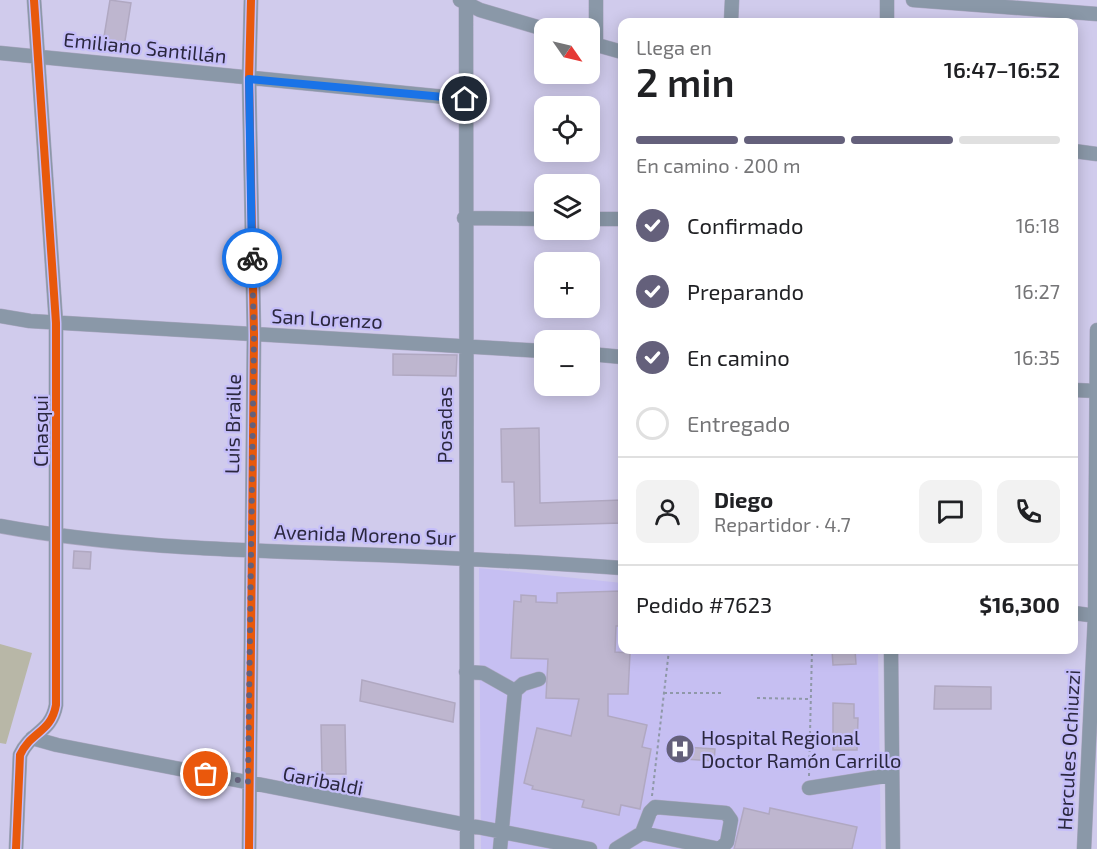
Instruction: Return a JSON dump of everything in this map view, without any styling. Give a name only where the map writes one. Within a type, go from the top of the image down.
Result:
[{"type":"street","name":"Chasqui","points":[[16,849],[20,755],[24,746],[54,718],[56,705],[57,323],[34,0]]},
{"type":"street","name":"Luis Braille","points":[[249,849],[254,335],[249,79],[251,0]]},
{"type":"street","points":[[595,18],[596,0]]},
{"type":"street","points":[[731,18],[732,0]]},
{"type":"street","points":[[887,0],[887,18]]},
{"type":"street","points":[[913,0],[1097,14]]},
{"type":"street","points":[[464,1],[480,10],[534,26]]},
{"type":"street","name":"Posadas","points":[[464,1],[467,849]]},
{"type":"street","points":[[600,46],[618,51]]},
{"type":"street","name":"Emiliano Santillán","points":[[0,53],[465,99]]},
{"type":"street","points":[[1078,152],[1097,154]]},
{"type":"street","points":[[464,218],[534,219]]},
{"type":"street","points":[[600,219],[618,219]]},
{"type":"street","name":"San Lorenzo","points":[[0,316],[57,323],[534,350]]},
{"type":"street","name":"Hercules Ochiuzzi","points":[[1084,849],[1096,616],[1097,330]]},
{"type":"street","points":[[600,355],[618,357]]},
{"type":"street","points":[[1078,390],[1097,391]]},
{"type":"street","name":"Avenida Moreno Sur","points":[[0,526],[58,537],[251,550],[465,558],[618,568]]},
{"type":"street","points":[[1078,614],[1096,616]]},
{"type":"street","points":[[891,654],[893,849]]},
{"type":"street","points":[[466,672],[483,673],[515,691]]},
{"type":"street","points":[[500,849],[515,691],[523,684],[539,679]]},
{"type":"street","name":"Garibaldi","points":[[32,738],[57,746],[590,849]]},
{"type":"street","points":[[809,788],[891,775]]},
{"type":"street","points":[[615,849],[642,833],[650,812],[655,807],[726,813],[731,820],[730,832],[720,849],[642,833]]},
{"type":"path","points":[[650,812],[669,654]]},
{"type":"path","points":[[809,788],[812,654]]},
{"type":"path","points":[[664,693],[724,693]]},
{"type":"path","points":[[757,698],[811,699]]},
{"type":"shaded area","name":"Hospital Regional Doctor Ramón Carrillo","points":[[479,568],[618,583],[618,654],[878,654],[881,849],[481,849]]},
{"type":"shaded area","points":[[0,644],[32,653],[6,744],[0,743]]},
{"type":"building","points":[[110,0],[131,3],[124,47],[103,43]]},
{"type":"building","points":[[393,354],[457,355],[456,376],[393,375]]},
{"type":"building","points":[[539,428],[540,503],[618,500],[618,523],[515,526],[514,482],[502,482],[501,429]]},
{"type":"building","points":[[74,551],[91,552],[90,569],[73,568]]},
{"type":"building","points":[[618,591],[615,652],[630,654],[628,694],[608,694],[608,716],[647,725],[642,747],[651,749],[640,809],[621,805],[619,815],[582,807],[584,800],[532,789],[533,786],[524,783],[537,728],[571,736],[579,699],[546,698],[548,659],[511,658],[514,601],[521,602],[521,595],[536,596],[536,602],[557,603],[557,593]]},
{"type":"building","points":[[832,654],[855,654],[856,664],[833,665]]},
{"type":"building","points":[[362,680],[455,703],[453,722],[360,701]]},
{"type":"building","points":[[935,686],[991,687],[991,709],[934,709]]},
{"type":"building","points":[[833,703],[854,704],[854,718],[858,718],[857,750],[833,750]]},
{"type":"building","points":[[321,725],[345,725],[346,774],[322,774]]},
{"type":"building","points":[[670,746],[715,749],[714,761],[669,758]]},
{"type":"building","points":[[744,808],[769,814],[770,808],[857,827],[852,849],[734,849]]},
{"type":"cycle path","points":[[16,849],[20,755],[50,721],[56,705],[56,323],[34,0]]},
{"type":"cycle path","points":[[249,849],[254,335],[249,79],[251,0]]},
{"type":"way so far","points":[[206,774],[248,782],[254,335],[252,258]]},
{"type":"place","name":"Hospital Regional Doctor Ramón Carrillo","points":[[680,749]]},
{"type":"route","points":[[252,258],[249,79],[465,99]]}]
